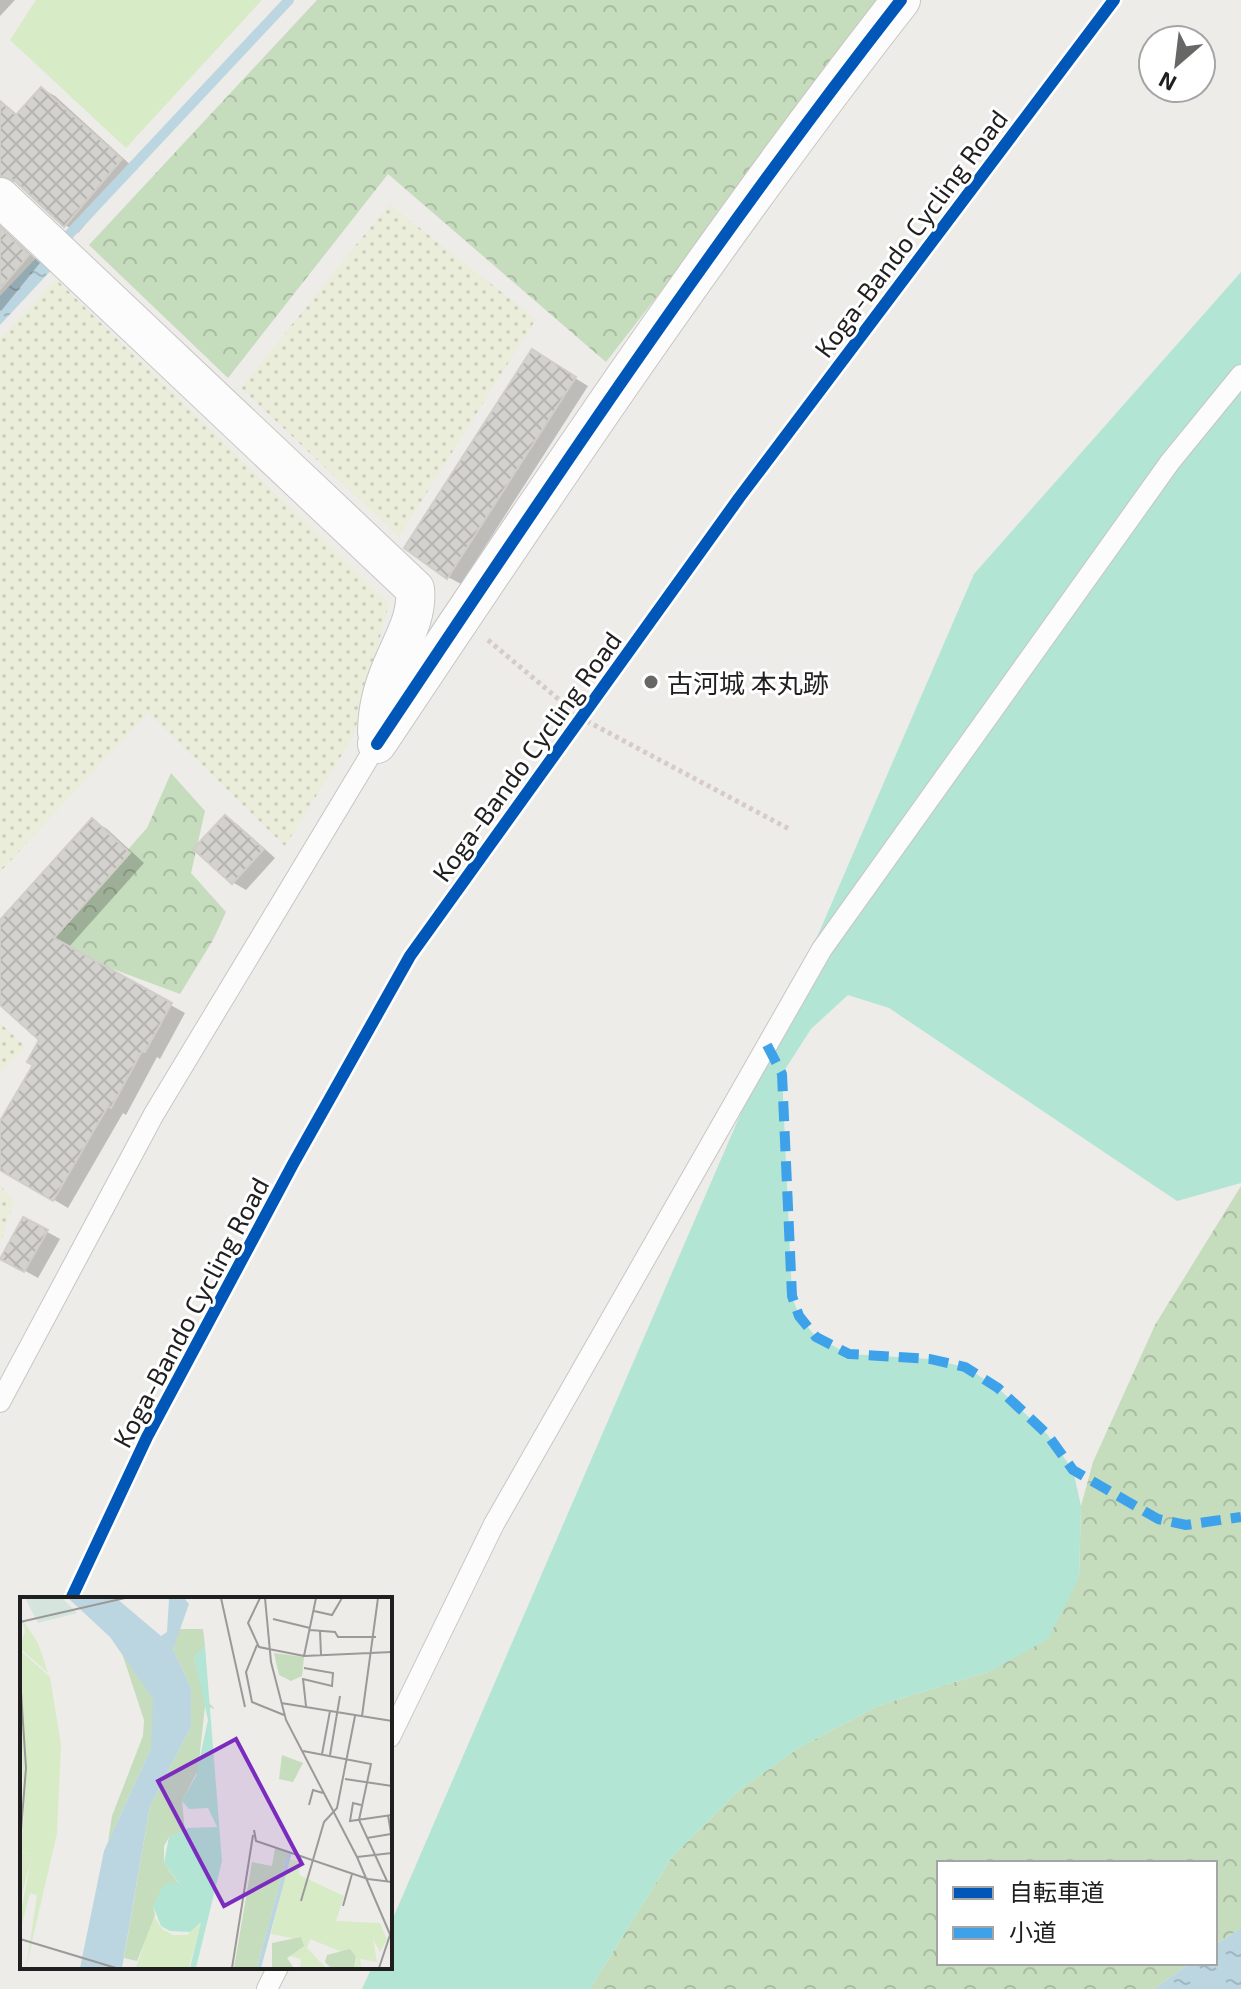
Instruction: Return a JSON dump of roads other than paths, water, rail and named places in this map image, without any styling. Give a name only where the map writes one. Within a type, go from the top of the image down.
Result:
[{"type":"street","points":[[377,744],[569,456],[901,0]]},
{"type":"street","points":[[0,197],[415,589],[416,602],[411,624],[390,669],[377,715],[377,744]]},
{"type":"lane","points":[[392,1733],[501,1511],[822,949],[1170,462],[1241,375]]},
{"type":"lane","points":[[0,1402],[154,1114],[377,744]]},
{"type":"lane","points":[[267,1989],[277,1969]]},
{"type":"water","points":[[53,234],[56,265],[0,325],[0,296],[36,258]]},
{"type":"water","points":[[1241,1928],[1241,1989],[1154,1989],[1187,1965],[1217,1965],[1217,1944]]},
{"type":"waterway","points":[[62,242],[289,0]]},
{"type":"place","name":"古河城 本丸跡","points":[[651,682]]}]
